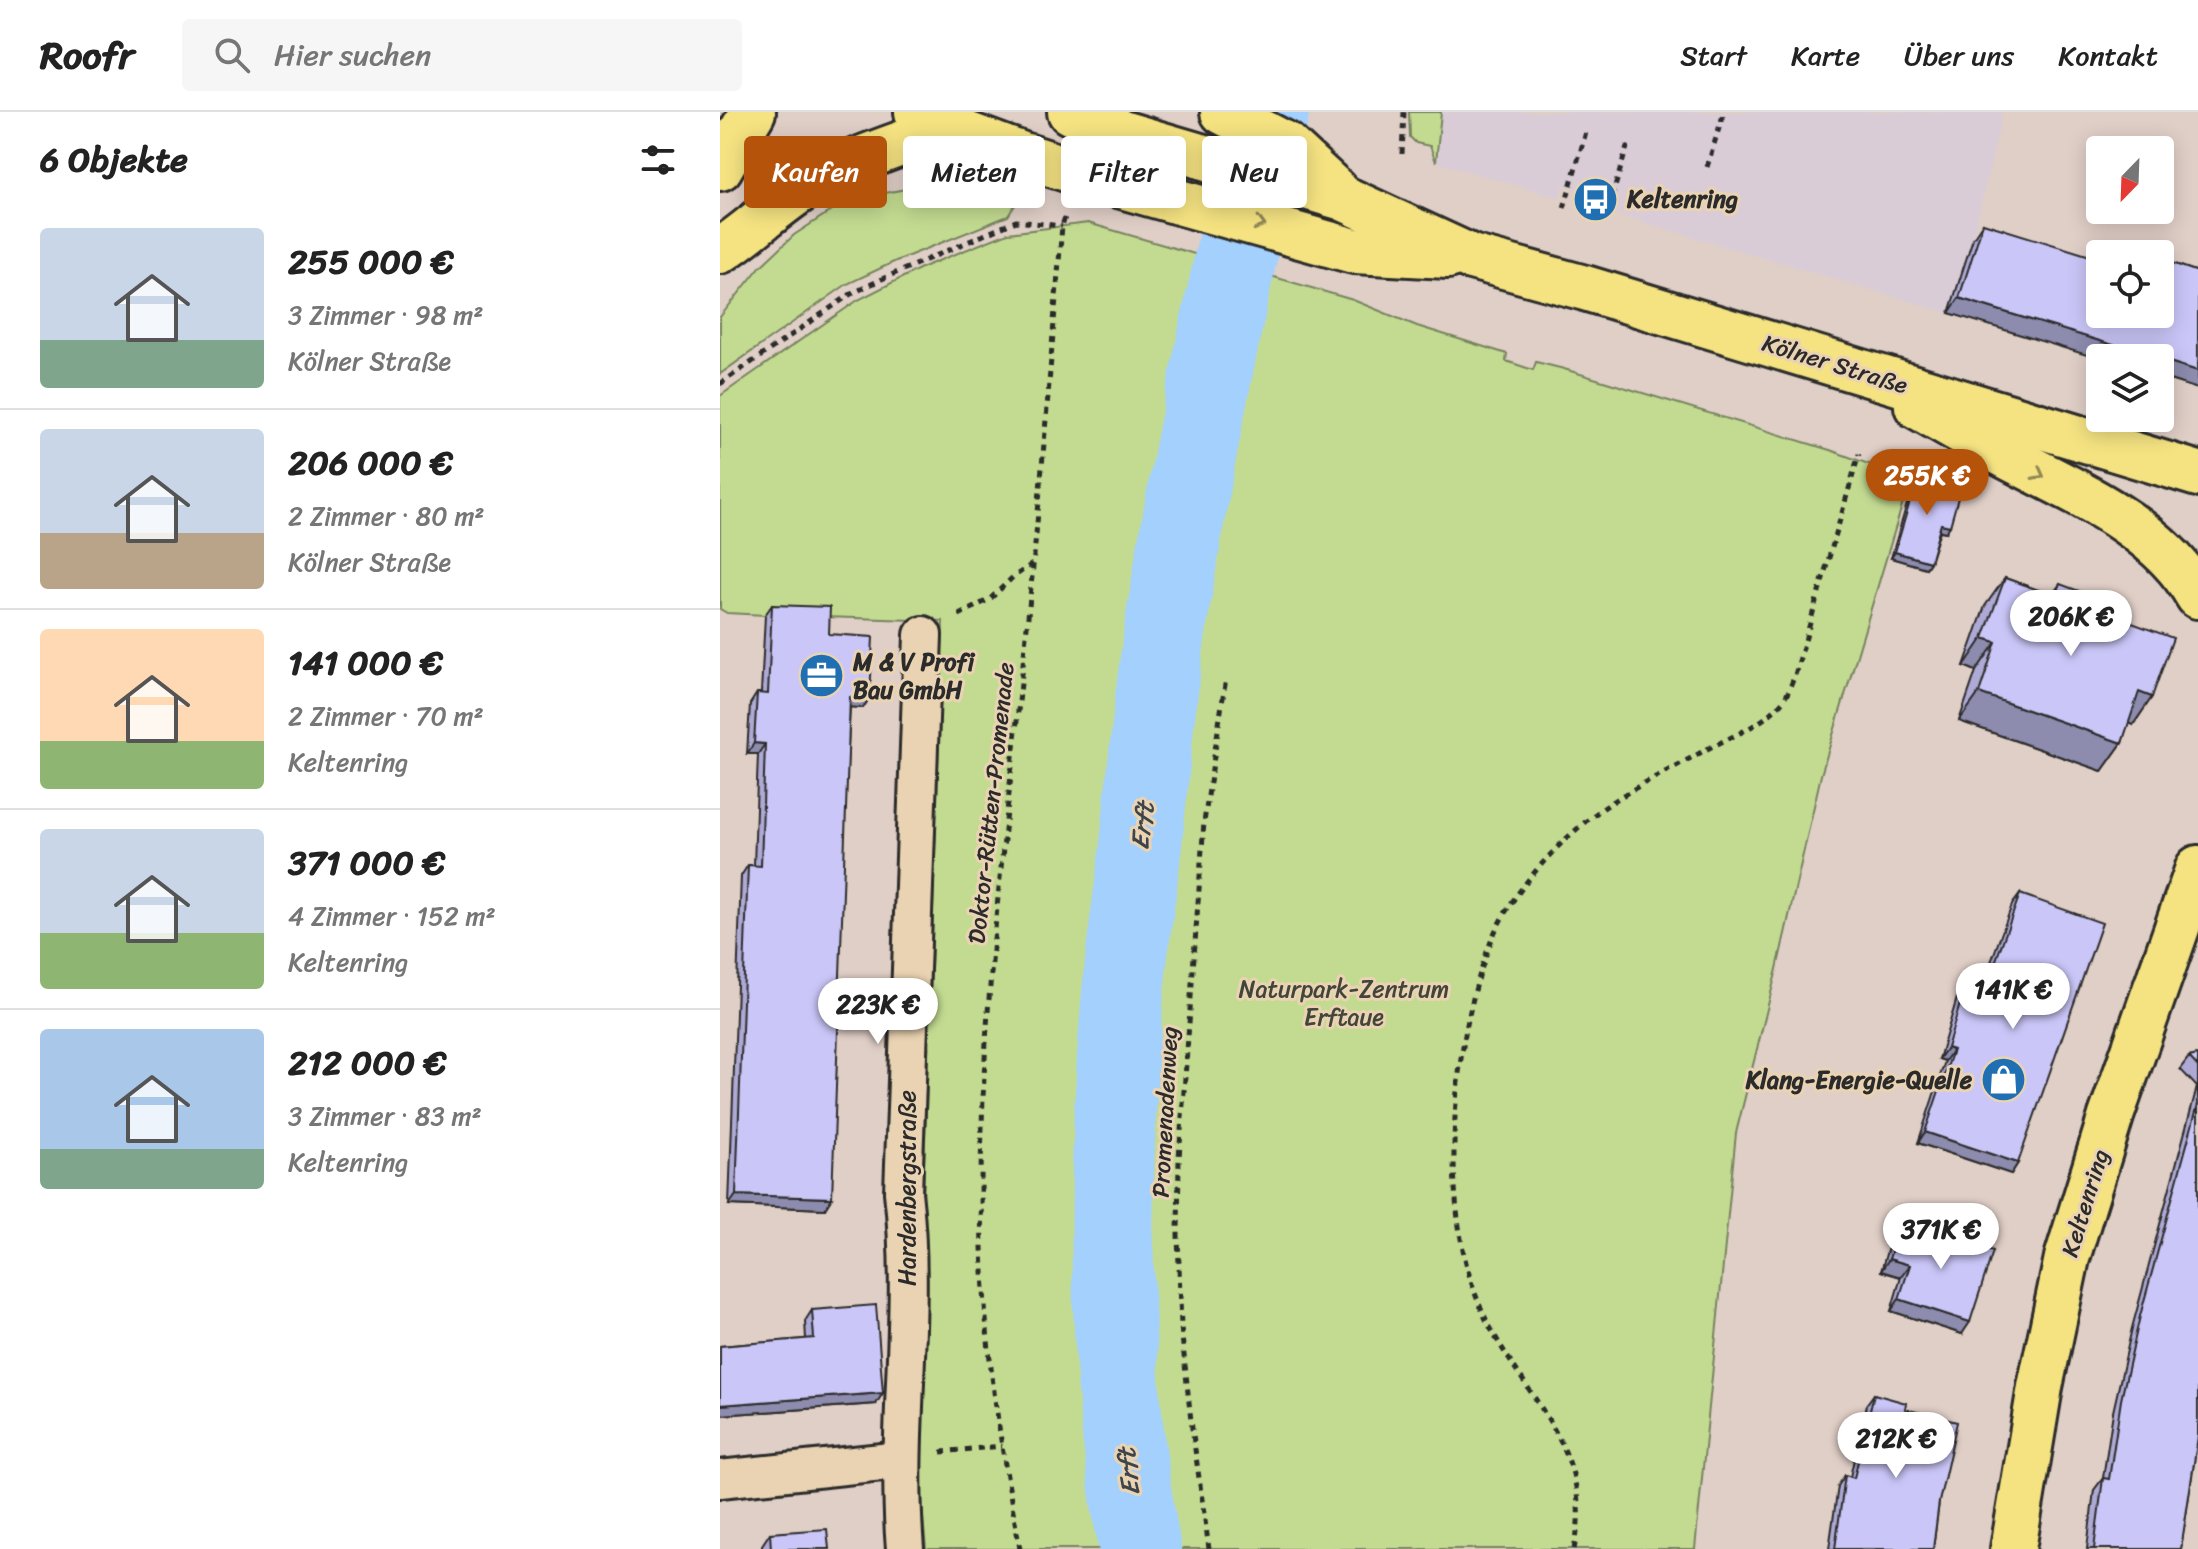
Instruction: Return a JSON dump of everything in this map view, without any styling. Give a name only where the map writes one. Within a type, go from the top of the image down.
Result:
[{"type":"main road","points":[[720,168],[753,112]]},
{"type":"main road","name":"Kölner Straße","points":[[1070,112],[1122,133],[1354,202],[1471,257],[1849,367],[2198,474]]},
{"type":"main road","points":[[1223,112],[1285,144],[1354,202]]},
{"type":"main road","points":[[720,251],[739,239],[770,211],[834,171],[932,119]]},
{"type":"main road","name":"Kölner Straße","points":[[932,119],[1020,154],[1061,178]]},
{"type":"main road","name":"Kölner Straße","points":[[1155,208],[1354,251],[1471,257]]},
{"type":"main road","points":[[1849,367],[1989,448],[2089,500],[2131,527],[2179,567],[2198,596]]},
{"type":"main road","name":"Keltenring","points":[[2013,1549],[2040,1387],[2067,1258],[2111,1116],[2198,868]]},
{"type":"street","name":"Hardenbergstraße","points":[[905,1549],[901,1460],[908,1236],[903,1192],[923,635]]},
{"type":"street","points":[[720,1479],[901,1460]]},
{"type":"path","points":[[1402,154],[1404,114],[1413,112]]},
{"type":"path","points":[[1707,167],[1724,112]]},
{"type":"path","points":[[1564,208],[1586,132]]},
{"type":"path","points":[[1605,220],[1628,144]]},
{"type":"path","name":"Doktor-Rütten-Promenade","points":[[1020,1549],[991,1384],[983,1270],[984,1083],[996,927],[1034,563],[1062,226],[1075,208]]},
{"type":"path","points":[[720,384],[851,294],[882,279],[1016,221],[1062,226]]},
{"type":"path","points":[[1574,1549],[1579,1506],[1568,1456],[1548,1415],[1488,1324],[1474,1286],[1457,1212],[1456,1078],[1470,1004],[1495,932],[1510,906],[1572,835],[1605,808],[1754,725],[1782,702],[1795,675],[1859,454]]},
{"type":"path","points":[[923,635],[990,599],[1013,577],[1034,563]]},
{"type":"path","name":"Promenadenweg","points":[[1209,1549],[1181,1327],[1179,1158],[1204,822],[1226,678]]},
{"type":"path","points":[[901,1460],[938,1452],[1002,1446]]},
{"type":"shaded area","points":[[1441,112],[2003,112],[1973,238],[1949,313],[1612,213],[1616,200],[1564,185],[1559,198],[1436,162]]},
{"type":"green space","points":[[1409,112],[1441,112],[1436,162],[1430,146],[1416,143],[1410,137]]},
{"type":"green space","points":[[903,190],[903,208],[1013,208],[1008,216],[847,284],[720,374],[720,317],[760,267],[794,235],[835,208],[887,208],[887,193]]},
{"type":"green space","name":"Naturpark-Zentrum Erftaue","points":[[1088,223],[1353,300],[1417,326],[1507,354],[1506,361],[1533,370],[1536,362],[1564,369],[1830,450],[1910,479],[1821,775],[1736,1133],[1695,1549],[926,1549],[915,1431],[943,621],[727,613],[720,609],[720,396],[858,300],[923,267],[1008,233]]},
{"type":"building","points":[[1983,223],[2086,255],[2086,328],[2174,328],[2174,264],[2198,272],[2198,371],[2174,363],[2174,344],[2110,344],[1959,298]]},
{"type":"building","points":[[1918,474],[1961,487],[1950,526],[1941,524],[1930,562],[1895,552]]},
{"type":"building","points":[[2005,578],[2055,596],[2060,584],[2125,608],[2121,619],[2173,638],[2152,697],[2139,692],[2122,743],[1979,693],[1996,642],[1983,638]]},
{"type":"building","points":[[772,605],[830,607],[829,634],[873,637],[870,697],[850,697],[832,1198],[736,1195],[748,865],[761,866],[765,744],[754,743],[757,693],[768,694]]},
{"type":"building","points":[[2020,894],[2102,923],[2018,1163],[1925,1132],[1953,1050],[1947,1048],[1965,987],[1984,993]]},
{"type":"building","points":[[2198,1055],[2198,1067],[2189,1057]]},
{"type":"building","points":[[2198,1104],[2198,1436],[2181,1549],[2094,1549],[2103,1478],[2109,1479],[2121,1400],[2140,1316]]},
{"type":"building","points":[[1900,1223],[1993,1251],[1970,1322],[1899,1299],[1910,1265],[1889,1259]]},
{"type":"building","points":[[876,1305],[883,1393],[720,1405],[720,1346],[814,1338],[812,1310]]},
{"type":"building","points":[[1874,1394],[1906,1403],[1905,1409],[1957,1422],[1939,1502],[1933,1549],[1835,1549],[1845,1475],[1854,1478]]},
{"type":"building","points":[[827,1529],[829,1549],[771,1549],[770,1533]]},
{"type":"waterway","name":"Erft","points":[[1140,1549],[1121,1410],[1113,1267],[1115,1122],[1124,982],[1160,665],[1179,543],[1214,358],[1268,112]]},
{"type":"place","name":"Keltenring","points":[[1596,199]]},
{"type":"place","name":"M & V Profi Bau GmbH","points":[[822,676]]},
{"type":"place","name":"Klang-Energie-Quelle","points":[[2003,1080]]}]
